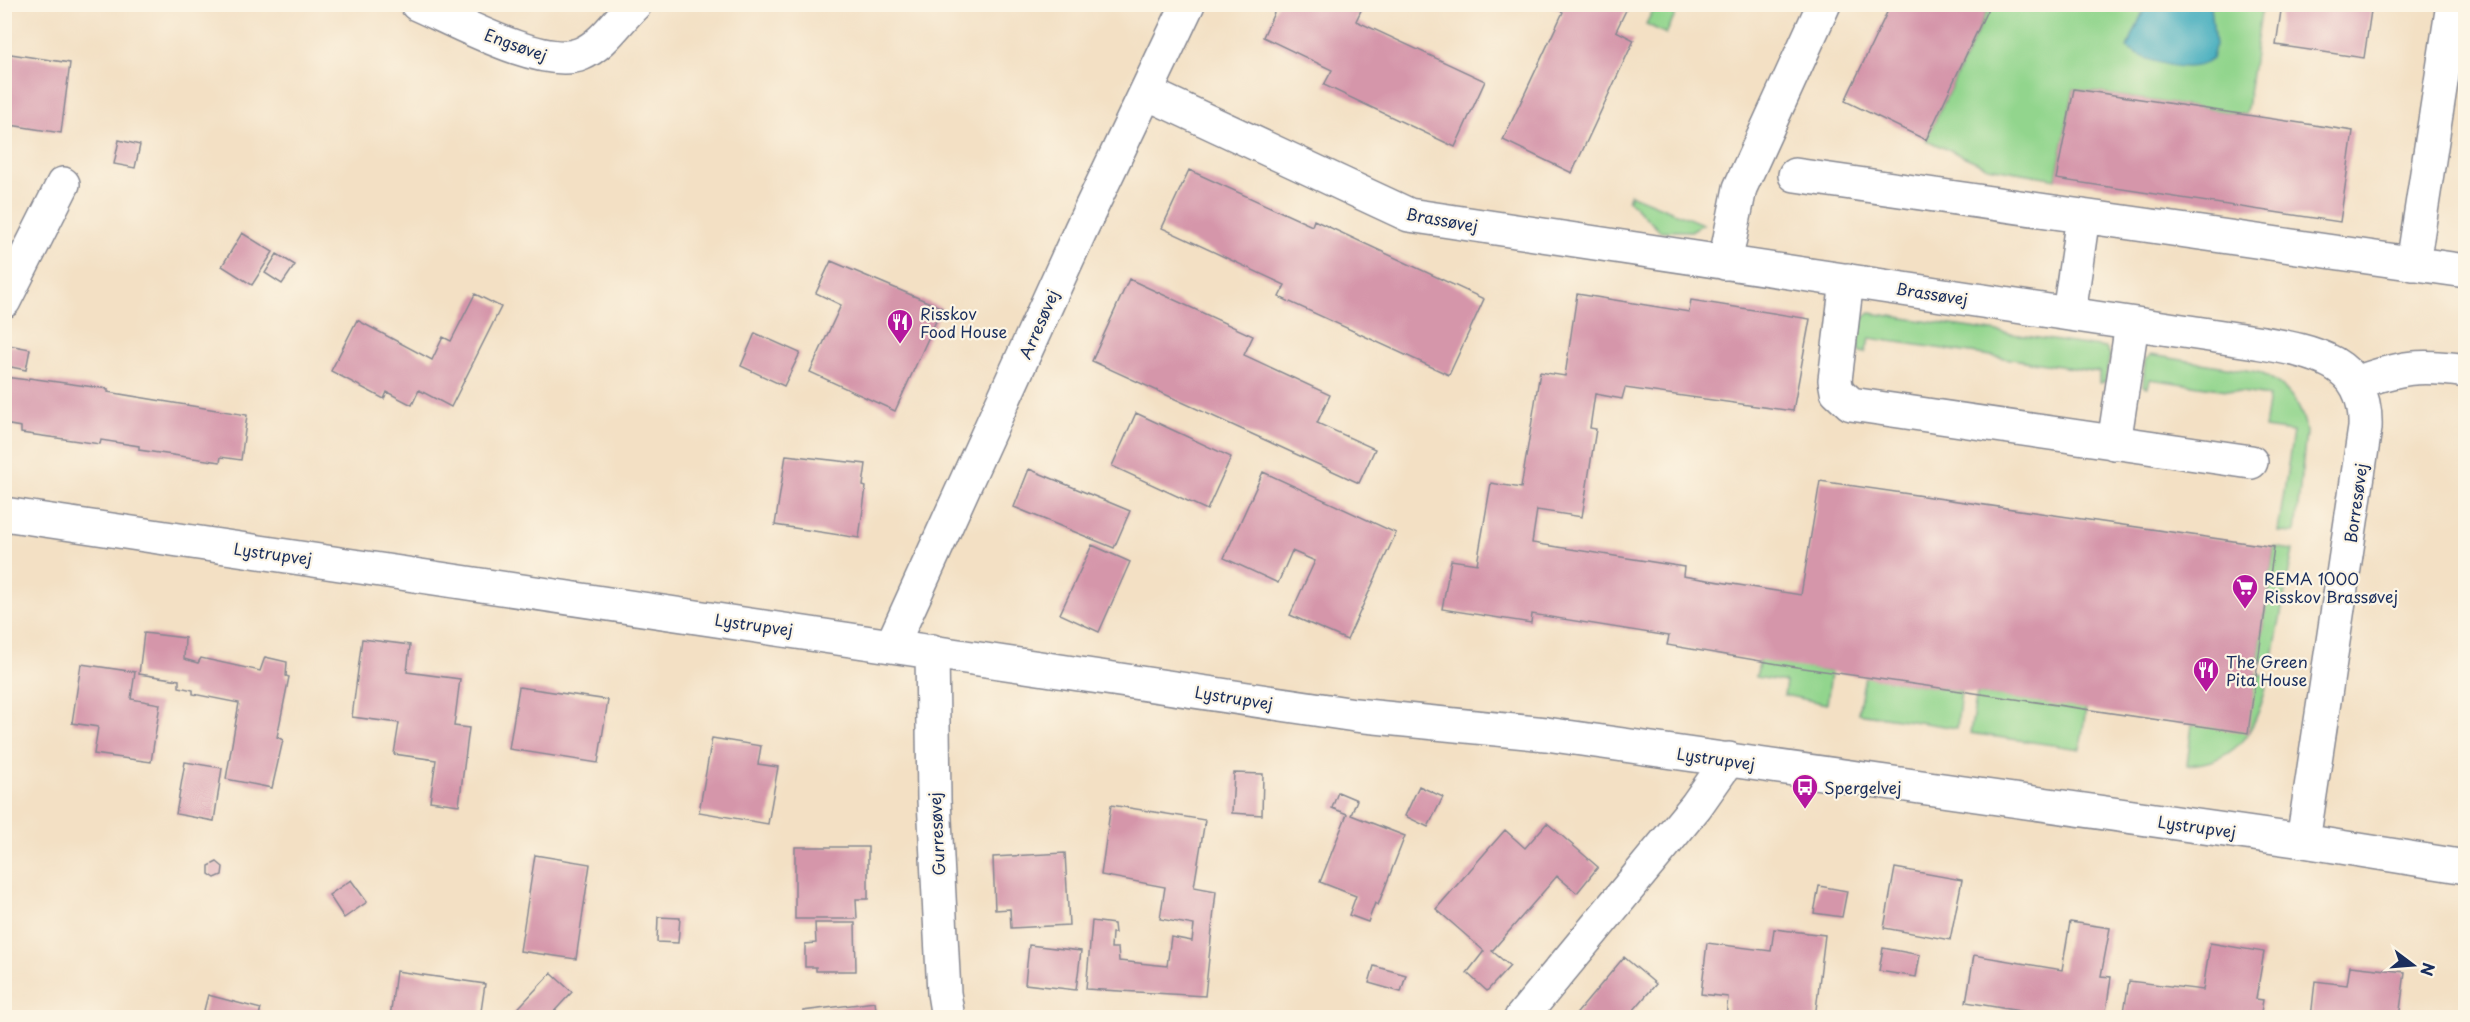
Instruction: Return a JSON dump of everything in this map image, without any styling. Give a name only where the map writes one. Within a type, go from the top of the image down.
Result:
[{"type":"street","name":"Engsøvej","points":[[417,4],[535,54],[566,58],[593,47],[635,4]]},
{"type":"street","points":[[1725,263],[1740,188],[1824,4]]},
{"type":"street","points":[[2413,264],[2453,91],[2453,4]]},
{"type":"street","name":"Arresøvej","points":[[892,645],[1081,230],[1147,93],[1180,7]]},
{"type":"street","name":"Brassøvej","points":[[1147,93],[1409,215],[2300,350],[2333,363],[2356,383]]},
{"type":"street","points":[[1795,175],[2466,271]]},
{"type":"street","points":[[4,301],[63,184]]},
{"type":"street","points":[[2068,314],[2083,216]]},
{"type":"street","points":[[1847,280],[1835,380],[1837,392],[1846,401],[1859,406],[2251,462]]},
{"type":"street","points":[[2114,443],[2132,324]]},
{"type":"street","points":[[2356,383],[2384,373],[2420,366],[2466,371]]},
{"type":"street","name":"Borresøvej","points":[[2303,841],[2364,443],[2365,416],[2356,383]]},
{"type":"street","name":"Lystrupvej","points":[[4,514],[1355,715],[1546,734],[1729,759],[2303,841],[2466,867]]},
{"type":"street","name":"Gurresøvej","points":[[932,651],[934,800],[944,993],[948,1017]]},
{"type":"street","points":[[1521,1017],[1696,806],[1729,759]]},
{"type":"green space","points":[[1656,5],[1680,5],[1666,34],[1646,24]]},
{"type":"green space","points":[[1990,5],[2262,5],[2246,115],[2074,89],[2056,179],[1988,167],[1926,140]]},
{"type":"green space","points":[[1630,194],[1703,224],[1691,231],[1660,231],[1628,200]]},
{"type":"green space","points":[[1870,313],[2106,348],[2110,355],[2105,382],[2099,383],[2099,372],[1870,338],[1865,353],[1860,352],[1858,348],[1862,319]]},
{"type":"green space","points":[[2151,355],[2258,372],[2276,382],[2291,396],[2301,413],[2306,433],[2295,533],[2278,532],[2293,432],[2264,428],[2269,396],[2150,379],[2148,387],[2143,386],[2145,360]]},
{"type":"green space","points":[[2274,547],[2293,550],[2272,662],[2258,660]]},
{"type":"green space","points":[[1760,659],[1831,672],[1827,704],[1784,695],[1786,682],[1756,677]]},
{"type":"green space","points":[[2256,674],[2269,676],[2259,710],[2245,737],[2222,757],[2187,765],[2192,725]]},
{"type":"green space","points":[[1865,676],[1961,691],[1957,728],[1858,713]]},
{"type":"green space","points":[[1977,693],[2086,708],[2080,749],[1970,733]]},
{"type":"water","points":[[2146,5],[2211,5],[2215,46],[2212,59],[2203,64],[2182,67],[2157,62],[2127,48]]},
{"type":"building","points":[[1278,4],[1364,4],[1356,21],[1485,81],[1455,147],[1324,85],[1332,70],[1263,37]]},
{"type":"building","points":[[1548,4],[1629,4],[1616,31],[1634,40],[1572,173],[1503,140],[1563,12]]},
{"type":"building","points":[[1891,4],[1990,4],[1926,140],[1845,101]]},
{"type":"building","points":[[2282,4],[2372,4],[2364,58],[2276,45]]},
{"type":"building","points":[[4,53],[70,63],[61,133],[4,124]]},
{"type":"building","points":[[2074,89],[2353,131],[2340,222],[2056,179]]},
{"type":"building","points":[[119,140],[140,145],[135,168],[114,164]]},
{"type":"building","points":[[1189,170],[1312,226],[1314,220],[1484,299],[1449,375],[1279,297],[1285,285],[1162,228]]},
{"type":"building","points":[[242,233],[273,252],[252,285],[222,266]]},
{"type":"building","points":[[277,254],[295,265],[282,284],[265,273]]},
{"type":"building","points":[[831,261],[942,308],[895,411],[810,372],[841,305],[816,293]]},
{"type":"building","points":[[1129,279],[1253,336],[1244,355],[1330,395],[1317,423],[1375,449],[1359,483],[1092,361]]},
{"type":"building","points":[[475,294],[501,307],[451,407],[419,390],[412,405],[387,392],[384,399],[331,371],[357,320],[432,360],[443,337],[451,341]]},
{"type":"building","points":[[1577,294],[1689,312],[1691,300],[1810,319],[1793,411],[1625,388],[1622,399],[1595,394],[1590,428],[1596,429],[1582,517],[1537,510],[1532,543],[1684,567],[1683,576],[1801,595],[1820,481],[2274,547],[2248,733],[1790,666],[1667,645],[1669,636],[1532,614],[1531,623],[1442,609],[1451,560],[1477,564],[1491,483],[1521,488],[1540,372],[1565,376]]},
{"type":"building","points":[[755,333],[800,353],[784,386],[741,366]]},
{"type":"building","points":[[9,345],[30,349],[26,370],[6,366]]},
{"type":"building","points":[[4,377],[28,380],[29,378],[108,389],[108,392],[247,415],[241,460],[221,457],[220,462],[139,450],[139,446],[101,440],[100,444],[21,433],[21,427],[4,424]]},
{"type":"building","points":[[1136,413],[1231,457],[1207,510],[1112,466]]},
{"type":"building","points":[[786,455],[866,464],[863,486],[866,487],[859,538],[775,525]]},
{"type":"building","points":[[1029,469],[1130,511],[1114,548],[1014,507]]},
{"type":"building","points":[[1263,472],[1396,533],[1347,640],[1290,615],[1315,561],[1292,551],[1278,583],[1224,558]]},
{"type":"building","points":[[1092,545],[1130,562],[1099,632],[1060,614]]},
{"type":"building","points":[[144,633],[185,638],[184,659],[198,663],[201,658],[260,671],[265,657],[287,662],[286,676],[289,677],[277,737],[283,740],[272,788],[226,779],[239,703],[193,694],[193,690],[179,687],[179,680],[139,674]]},
{"type":"building","points":[[362,639],[410,645],[407,672],[460,679],[454,726],[469,728],[459,805],[430,801],[436,760],[394,754],[399,723],[352,717]]},
{"type":"building","points":[[81,664],[135,672],[131,699],[160,704],[151,762],[94,754],[98,727],[72,723]]},
{"type":"building","points":[[519,687],[608,700],[598,763],[509,749]]},
{"type":"building","points":[[712,738],[761,746],[758,764],[778,767],[768,824],[699,812]]},
{"type":"building","points":[[185,762],[222,768],[214,821],[176,814]]},
{"type":"building","points":[[1234,773],[1263,774],[1262,815],[1232,813]]},
{"type":"building","points":[[1419,786],[1443,797],[1428,827],[1405,816]]},
{"type":"building","points":[[1338,792],[1357,800],[1351,815],[1405,836],[1378,905],[1375,903],[1368,922],[1349,915],[1356,896],[1320,882],[1347,814],[1332,808]]},
{"type":"building","points":[[1111,805],[1205,820],[1194,887],[1216,891],[1205,996],[1086,989],[1092,921],[1114,924],[1115,933],[1112,933],[1111,948],[1118,948],[1119,961],[1167,966],[1171,937],[1192,941],[1194,925],[1160,919],[1165,887],[1101,875]]},
{"type":"building","points":[[1547,823],[1598,867],[1577,893],[1557,876],[1492,951],[1510,966],[1487,991],[1467,973],[1484,951],[1436,909],[1505,830],[1525,848]]},
{"type":"building","points":[[795,847],[868,847],[868,899],[856,899],[857,919],[795,919]]},
{"type":"building","points":[[1065,853],[1069,925],[1011,928],[1010,909],[995,910],[993,857]]},
{"type":"building","points":[[535,855],[590,864],[576,959],[520,951]]},
{"type":"building","points":[[217,862],[223,867],[222,875],[215,878],[209,874],[209,866]]},
{"type":"building","points":[[1895,868],[1962,880],[1950,940],[1884,928]]},
{"type":"building","points":[[351,880],[367,902],[344,918],[329,895]]},
{"type":"building","points":[[1819,886],[1847,891],[1842,917],[1814,913]]},
{"type":"building","points":[[658,917],[680,918],[678,943],[657,942]]},
{"type":"building","points":[[2070,922],[2110,928],[2101,976],[2111,977],[2105,1018],[2061,1018],[1966,1002],[1974,955],[2062,970]]},
{"type":"building","points":[[815,923],[855,923],[856,971],[816,971],[816,967],[805,967],[805,944],[816,943]]},
{"type":"building","points":[[1774,929],[1825,935],[1815,1018],[1726,1018],[1728,997],[1701,994],[1707,943],[1771,951]]},
{"type":"building","points":[[2210,943],[2264,952],[2256,999],[2263,1000],[2260,1018],[2123,1018],[2129,981],[2203,990]]},
{"type":"building","points":[[1029,945],[1081,951],[1076,990],[1025,984]]},
{"type":"building","points":[[1883,948],[1920,955],[1916,977],[1879,971]]},
{"type":"building","points":[[1624,957],[1656,984],[1627,1018],[1573,1018]]},
{"type":"building","points":[[1374,966],[1406,975],[1401,992],[1369,983]]},
{"type":"building","points":[[2350,966],[2405,972],[2399,1018],[2311,1018],[2315,981],[2347,985]]},
{"type":"building","points":[[396,971],[485,984],[480,1018],[390,1018]]},
{"type":"building","points":[[551,973],[572,992],[548,1018],[509,1018]]},
{"type":"building","points":[[208,995],[261,1009],[258,1018],[202,1018]]},
{"type":"building","points":[[875,1002],[877,1018],[793,1018],[804,1015],[803,1011]]},
{"type":"place","name":"Risskov Food House","points":[[900,345]]},
{"type":"place","name":"REMA 1000 Risskov Brassøvej","points":[[2245,610]]},
{"type":"place","name":"The Green Pita House","points":[[2206,693]]},
{"type":"place","name":"Spergelvej","points":[[1805,810]]}]
